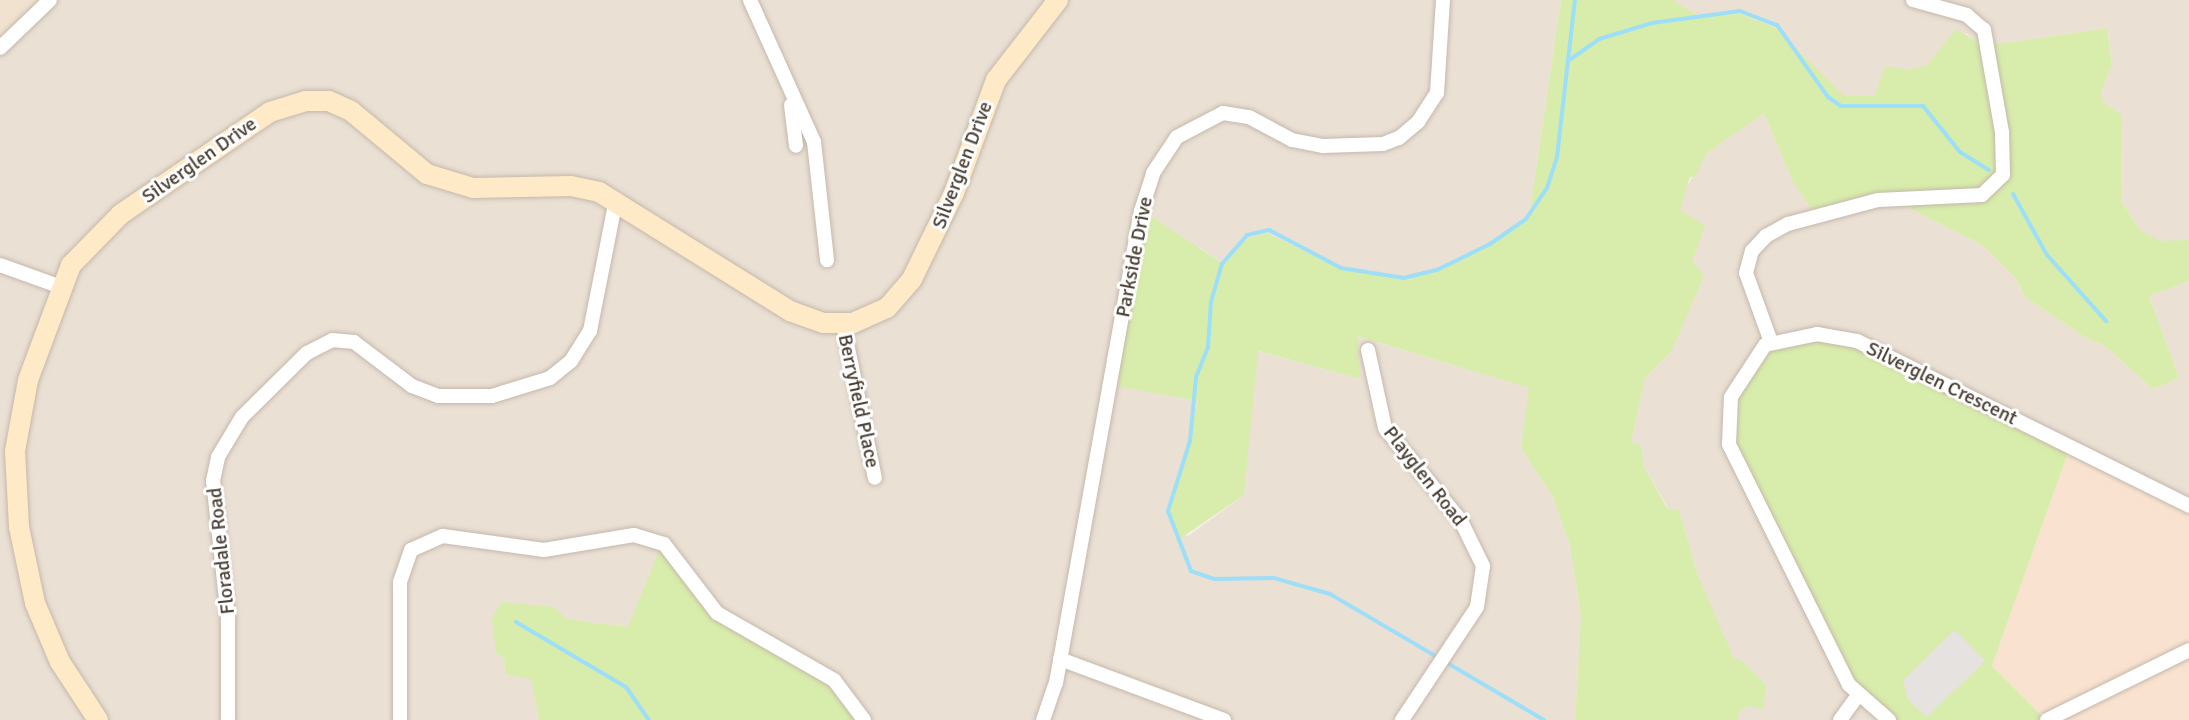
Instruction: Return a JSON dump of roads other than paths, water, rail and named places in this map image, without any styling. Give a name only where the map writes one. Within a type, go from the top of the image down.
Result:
[{"type":"street","points":[[0,48],[50,0]]},
{"type":"street","points":[[750,0],[814,142],[827,260]]},
{"type":"street","name":"Silverglen Drive","points":[[98,720],[42,623],[23,553],[15,451],[22,405],[61,287],[81,250],[121,214],[249,123],[305,101],[329,101],[351,111],[409,163],[439,179],[473,188],[586,188],[616,200],[772,302],[814,321],[843,324],[877,314],[912,279],[959,180],[991,88],[1017,47],[1058,0]]},
{"type":"street","name":"Parkside Drive","points":[[1043,720],[1060,659],[1141,211],[1164,153],[1190,126],[1223,113],[1249,117],[1292,140],[1323,146],[1383,144],[1399,138],[1418,122],[1437,93],[1443,0]]},
{"type":"street","points":[[1889,720],[1857,697],[1801,594],[1727,437],[1729,404],[1739,380],[1771,342],[1746,273],[1752,251],[1766,236],[1788,224],[1878,200],[1982,195],[2003,175],[2005,156],[1984,30],[1967,15],[1913,0]]},
{"type":"street","points":[[790,92],[796,146]]},
{"type":"street","name":"Floradale Road","points":[[228,720],[228,618],[213,481],[218,457],[242,417],[295,364],[332,340],[354,342],[412,386],[438,396],[492,396],[550,378],[571,361],[590,331],[616,200]]},
{"type":"street","points":[[0,265],[61,287]]},
{"type":"street","name":"Berryfield Place","points":[[843,324],[875,478]]},
{"type":"street","name":"Silverglen Crescent","points":[[1771,342],[1817,334],[1857,341],[2189,506]]},
{"type":"street","name":"Playglen Road","points":[[1368,350],[1385,428],[1461,521],[1482,558],[1477,607],[1402,720]]},
{"type":"street","points":[[400,720],[400,582],[411,550],[443,536],[544,550],[634,535],[664,544],[717,613],[834,680],[864,720]]},
{"type":"street","points":[[2047,720],[2189,650]]},
{"type":"street","points":[[1060,659],[1224,720]]},
{"type":"street","points":[[1840,720],[1857,697]]},
{"type":"waterway","points":[[1544,720],[1330,594],[1274,578],[1214,579],[1191,571],[1168,511],[1190,441],[1196,377],[1208,347],[1211,302],[1222,264],[1247,235],[1269,230],[1341,268],[1404,278],[1437,270],[1490,244],[1526,219],[1547,188],[1557,157],[1575,0]]},
{"type":"waterway","points":[[1568,61],[1599,39],[1652,23],[1740,11],[1777,25],[1828,97],[1841,106],[1923,106],[1960,152],[1989,170]]},
{"type":"waterway","points":[[2013,194],[2047,255],[2106,321]]},
{"type":"waterway","points":[[516,622],[626,687],[649,720]]}]
